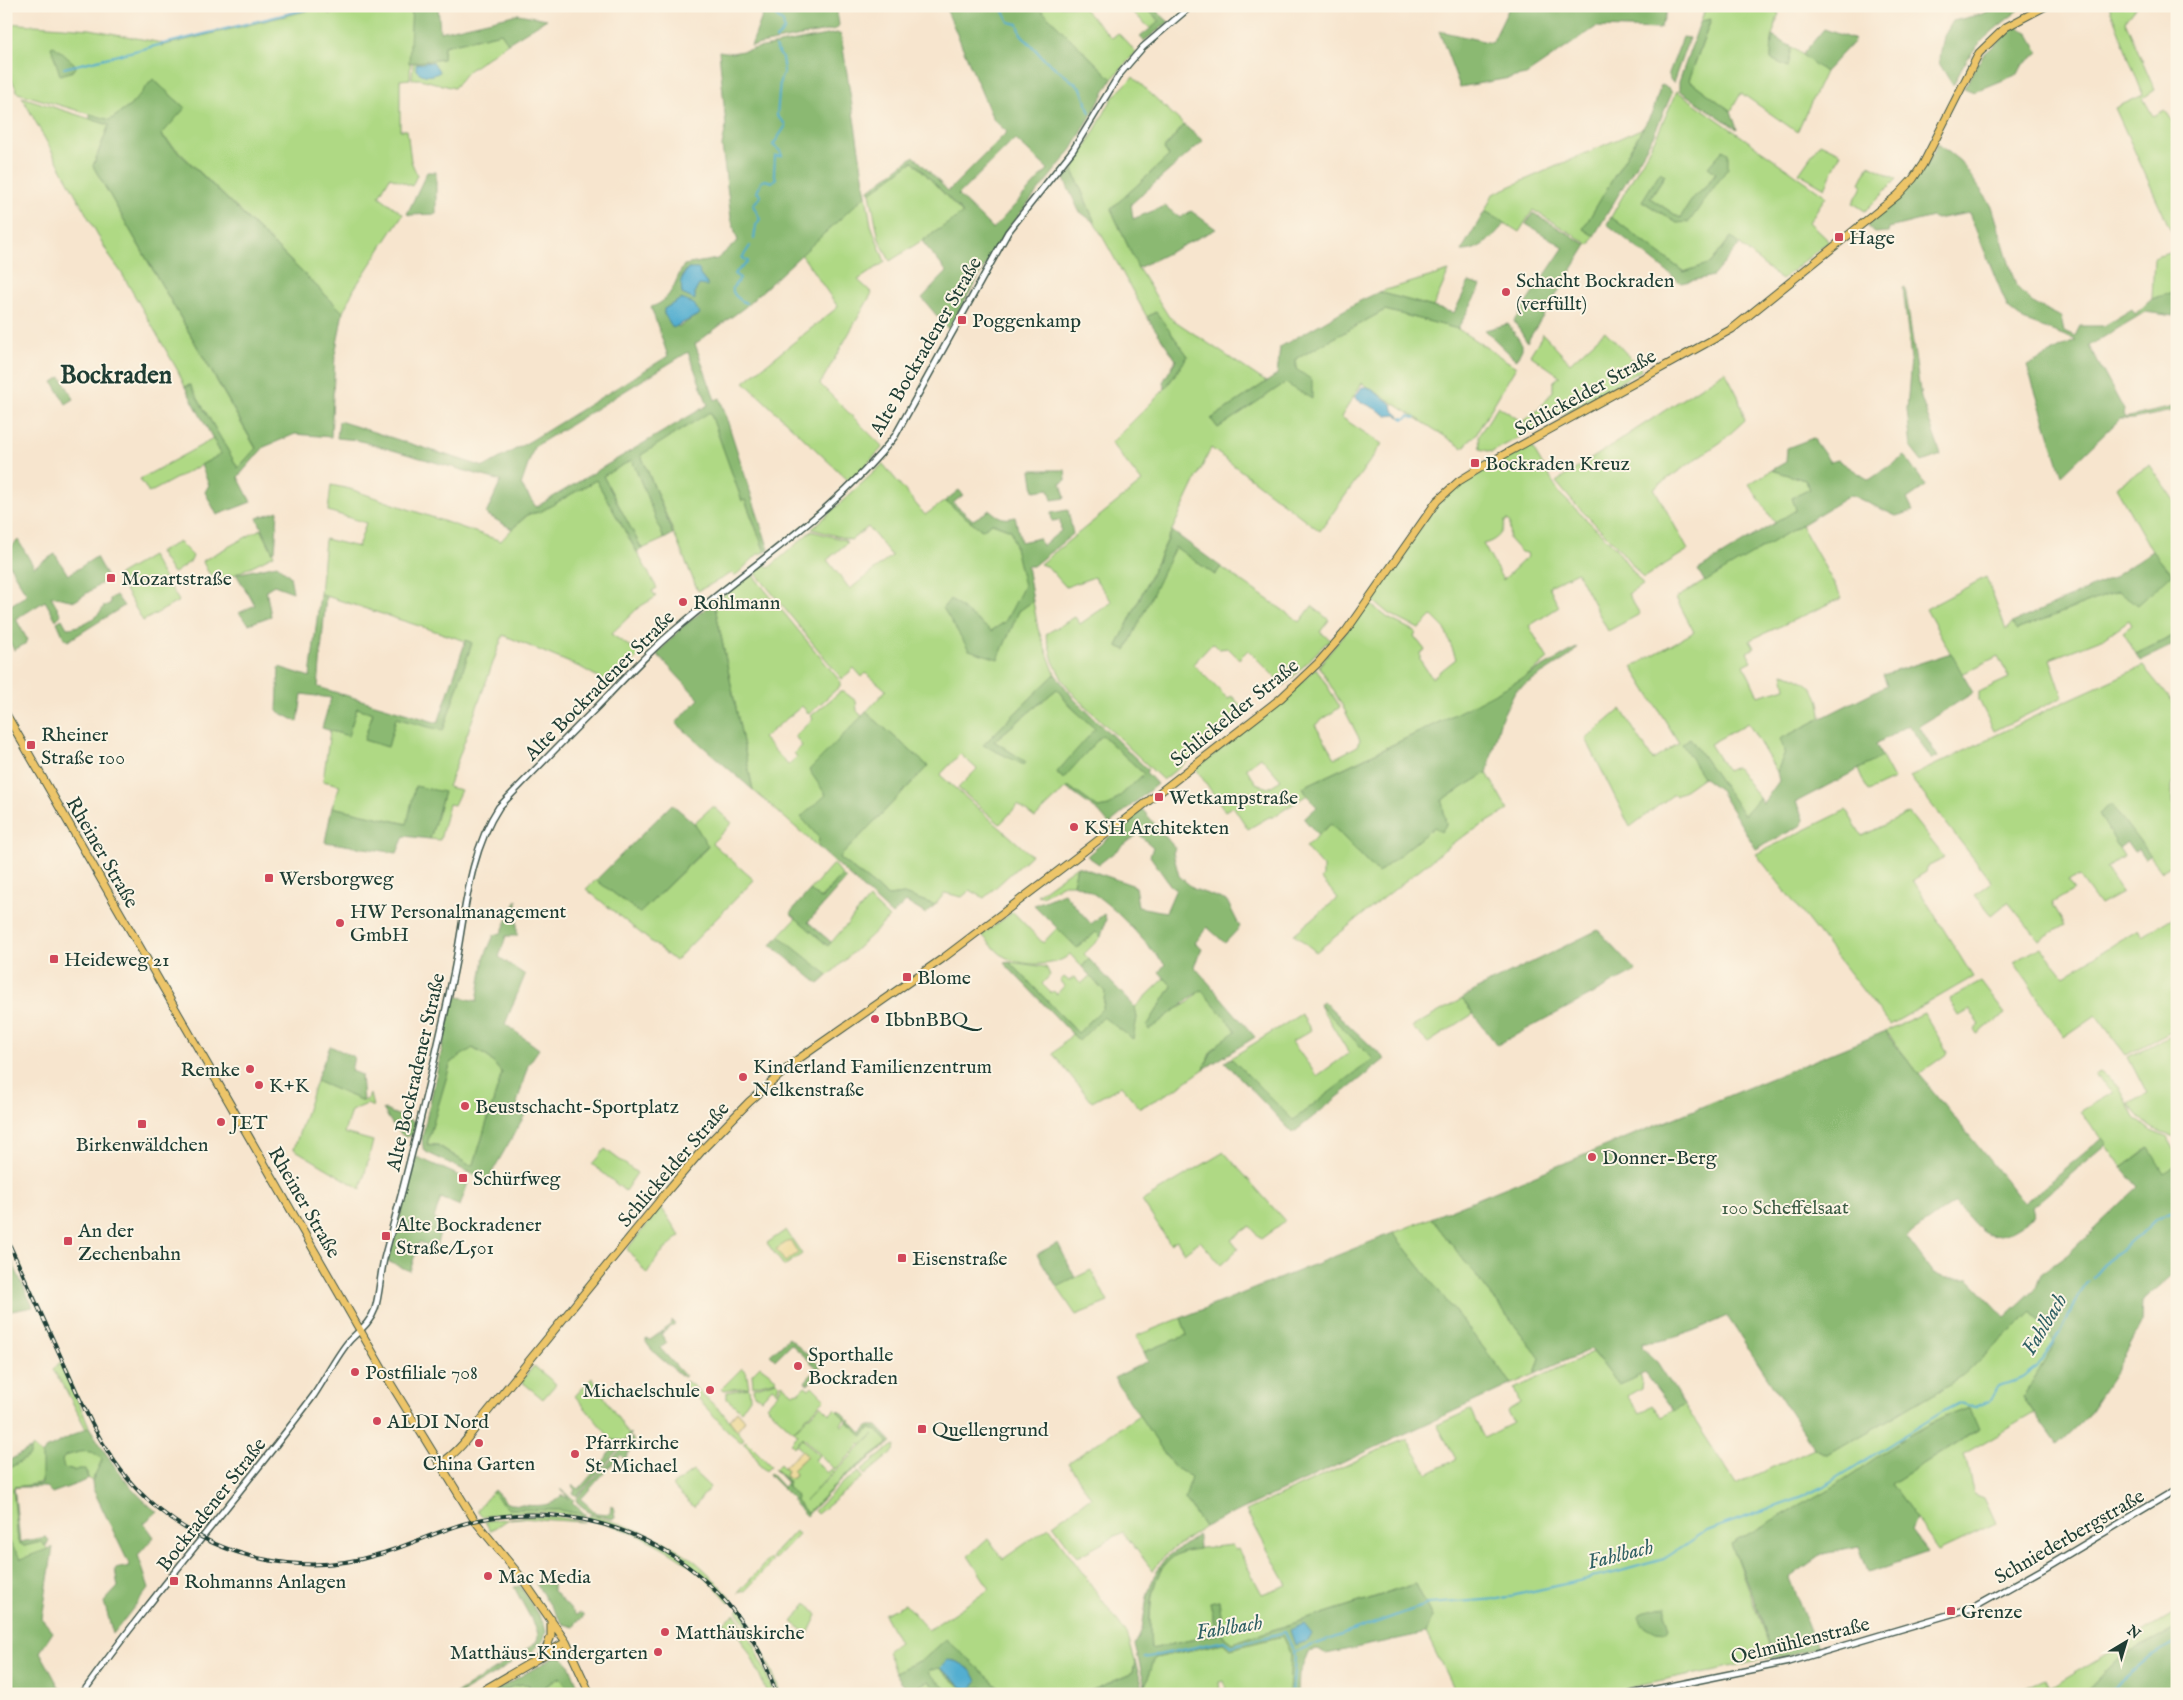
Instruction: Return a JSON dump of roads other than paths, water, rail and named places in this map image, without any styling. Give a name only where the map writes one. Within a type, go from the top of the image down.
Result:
[{"type":"main road","name":"Schlickelder Straße","points":[[440,1464],[454,1455],[463,1445],[485,1415],[669,1189],[704,1148],[749,1102],[797,1060],[934,964],[1074,859],[1281,698],[1316,666],[1346,631],[1437,501],[1447,491],[1486,464],[1732,330],[1898,195],[1913,179],[1923,164],[1978,53],[2006,27],[2046,6]]},
{"type":"main road","name":"Rheiner Straße","points":[[6,714],[361,1332],[475,1521],[521,1576],[566,1642],[590,1694]]},
{"type":"main road","points":[[544,1654],[551,1636],[550,1619]]},
{"type":"main road","points":[[477,1694],[566,1642]]},
{"type":"street","name":"Alte Bockradener Straße","points":[[361,1332],[374,1310],[380,1271],[414,1151],[438,1050],[471,879],[481,842],[490,819],[499,806],[643,658],[707,603],[800,530],[883,452],[895,436],[1008,232],[1073,150],[1119,75],[1143,47],[1191,6]]},
{"type":"street","name":"Bockradener Straße","points":[[82,1694],[111,1654],[250,1479],[326,1378],[350,1341],[361,1332]]},
{"type":"street","name":"Schniederbergstraße","points":[[1975,1607],[2177,1489]]},
{"type":"street","name":"Oelmühlenstraße","points":[[1631,1694],[1789,1662],[1975,1607]]},
{"type":"water","points":[[433,62],[440,72],[427,76],[416,70],[416,64]]},
{"type":"water","points":[[687,269],[699,269],[700,275],[707,284],[707,286],[699,285],[695,292],[695,300],[682,294],[681,280]]},
{"type":"water","points":[[681,299],[694,304],[700,314],[673,328],[664,314],[664,309]]},
{"type":"water","points":[[1362,387],[1368,387],[1392,404],[1393,410],[1402,418],[1396,415],[1387,416],[1356,399],[1355,397]]},
{"type":"water","points":[[1304,1624],[1312,1634],[1308,1641],[1295,1645],[1290,1630]]},
{"type":"water","points":[[948,1660],[962,1664],[970,1670],[977,1682],[971,1689],[961,1687],[957,1681],[940,1668]]},
{"type":"waterway","points":[[64,68],[320,6]]},
{"type":"waterway","points":[[775,6],[771,12],[783,22],[784,30],[776,39]]},
{"type":"waterway","points":[[999,6],[1009,22],[1018,24],[1021,34],[1043,58],[1081,88],[1090,113]]},
{"type":"waterway","points":[[754,239],[756,225],[760,219],[753,205],[761,196],[757,192],[761,182],[765,180],[772,182],[776,178],[774,173],[775,156],[782,156],[780,151],[773,145],[785,127],[785,124],[777,116],[780,81],[784,71],[782,58],[775,47]]},
{"type":"waterway","points":[[746,303],[733,293],[734,287],[740,278],[734,274],[747,263],[748,261],[742,258],[750,246]]},
{"type":"waterway","points":[[1402,418],[1405,419],[1409,416],[1415,418]]},
{"type":"waterway","name":"Fahlbach","points":[[2093,1278],[2114,1254],[2138,1237],[2155,1220],[2177,1210]]},
{"type":"waterway","name":"Fahlbach","points":[[1144,1658],[1224,1641],[1231,1646],[1285,1632],[1294,1652],[1428,1604],[1498,1599],[1614,1573],[1664,1559],[1706,1531],[1802,1497],[1824,1486],[1959,1403],[1976,1407],[1989,1401],[1999,1386],[2023,1378],[2037,1367],[2060,1334],[2077,1298],[2089,1281]]},
{"type":"waterway","points":[[2106,1694],[2152,1655],[2177,1641]]},
{"type":"waterway","points":[[1292,1694],[1294,1652]]},
{"type":"railway","points":[[6,1237],[79,1397],[111,1457],[139,1492],[180,1525],[206,1540],[262,1559],[321,1564],[351,1561],[380,1554],[448,1529],[489,1518],[536,1514],[582,1519],[625,1532],[666,1552],[702,1578],[734,1611],[758,1650],[776,1694]]},
{"type":"place","name":"Hage","points":[[1839,237]]},
{"type":"place","name":"Schacht Bockraden (verfüllt)","points":[[1506,292]]},
{"type":"place","name":"Poggenkamp","points":[[962,320]]},
{"type":"place","name":"Bockraden Kreuz","points":[[1475,463]]},
{"type":"place","name":"Mozartstraße","points":[[111,578]]},
{"type":"place","name":"Rohlmann","points":[[683,602]]},
{"type":"place","name":"Rheiner Straße 100","points":[[31,745]]},
{"type":"place","name":"Wetkampstraße","points":[[1159,797]]},
{"type":"place","name":"KSH Architekten","points":[[1074,827]]},
{"type":"place","name":"Wersborgweg","points":[[269,878]]},
{"type":"place","name":"HW Personalmanagement GmbH","points":[[340,923]]},
{"type":"place","name":"Heideweg 21","points":[[54,959]]},
{"type":"place","name":"Blome","points":[[907,977]]},
{"type":"place","name":"IbbnBBQ","points":[[875,1019]]},
{"type":"place","name":"Remke","points":[[250,1069]]},
{"type":"place","name":"Kinderland Familienzentrum Nelkenstraße","points":[[743,1077]]},
{"type":"place","name":"K+K","points":[[259,1085]]},
{"type":"place","name":"Beustschacht-Sportplatz","points":[[465,1106]]},
{"type":"place","name":"JET","points":[[221,1122]]},
{"type":"place","name":"Birkenwäldchen","points":[[142,1124]]},
{"type":"place","name":"Donner-Berg","points":[[1592,1157]]},
{"type":"place","name":"Schürfweg","points":[[463,1178]]},
{"type":"place","name":"Alte Bockradener Straße/L501","points":[[386,1236]]},
{"type":"place","name":"An der Zechenbahn","points":[[68,1241]]},
{"type":"place","name":"Eisenstraße","points":[[902,1258]]},
{"type":"place","name":"Sporthalle Bockraden","points":[[798,1366]]},
{"type":"place","name":"Postfiliale 708","points":[[355,1372]]},
{"type":"place","name":"Michaelschule","points":[[710,1390]]},
{"type":"place","name":"ALDI Nord","points":[[377,1421]]},
{"type":"place","name":"Quellengrund","points":[[922,1429]]},
{"type":"place","name":"China Garten","points":[[479,1443]]},
{"type":"place","name":"Pfarrkirche St. Michael","points":[[575,1454]]},
{"type":"place","name":"Mac Media","points":[[488,1576]]},
{"type":"place","name":"Rohmanns Anlagen","points":[[174,1581]]},
{"type":"place","name":"Grenze","points":[[1951,1611]]},
{"type":"place","name":"Matthäuskirche","points":[[665,1632]]},
{"type":"place","name":"Matthäus-Kindergarten","points":[[658,1652]]},
{"type":"district","name":"Bockraden","points":[[116,374]]},
{"type":"park label","name":"100 Scheffelsaat","points":[[1785,1207]]}]
